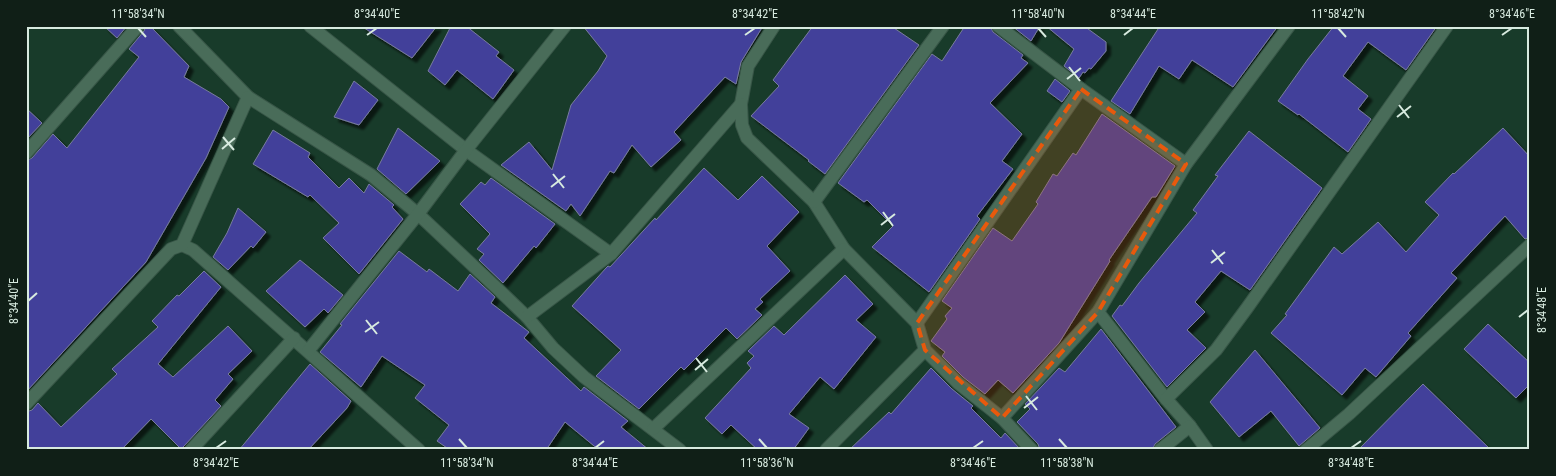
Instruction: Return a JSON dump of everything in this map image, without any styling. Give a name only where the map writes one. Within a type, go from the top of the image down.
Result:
[{"type":"street","points":[[26,153],[138,26]]},
{"type":"street","points":[[179,26],[248,97],[371,175],[418,214],[527,317],[553,348],[584,376],[680,450]]},
{"type":"street","points":[[310,26],[466,150],[611,254]]},
{"type":"street","points":[[308,352],[565,26]]},
{"type":"street","points":[[774,26],[748,66],[741,104],[742,125],[747,138],[814,202],[844,249],[917,323],[925,350],[958,383],[1002,418],[1032,450]]},
{"type":"street","points":[[814,202],[943,26]]},
{"type":"street","points":[[998,26],[1081,89],[1186,164]]},
{"type":"street","points":[[1002,418],[1098,312],[1186,164],[1289,26]]},
{"type":"street","points":[[1166,399],[1216,350],[1447,26]]},
{"type":"street","points":[[917,323],[1081,89]]},
{"type":"street","points":[[182,245],[248,97]]},
{"type":"street","points":[[527,317],[611,254],[741,104]]},
{"type":"street","points":[[1306,450],[1349,414],[1530,244]]},
{"type":"street","points":[[26,404],[171,249],[182,245],[193,250],[419,450]]},
{"type":"street","points":[[653,429],[844,249]]},
{"type":"street","points":[[1098,312],[1166,399],[1190,426],[1207,450]]},
{"type":"street","points":[[191,450],[294,338]]},
{"type":"street","points":[[826,450],[925,350]]},
{"type":"street","points":[[1160,450],[1190,426]]},
{"type":"highlighted area","points":[[1081,89],[1186,164],[1098,312],[1002,418],[925,350],[917,323]]},
{"type":"building","points":[[104,26],[127,26],[117,38]]},
{"type":"building","points":[[146,26],[150,26],[189,66],[184,77],[221,99],[229,107],[206,158],[146,262],[26,392],[26,161],[32,158],[53,134],[67,148],[139,57],[129,49]]},
{"type":"building","points":[[361,26],[437,26],[412,58]]},
{"type":"building","points":[[451,26],[466,26],[499,52],[496,56],[514,70],[493,99],[457,70],[445,85],[428,71]]},
{"type":"building","points":[[583,26],[763,26],[741,62],[736,84],[725,77],[674,132],[681,140],[651,167],[632,145],[614,173],[610,171],[580,216],[571,204],[566,211],[501,165],[529,142],[552,170],[571,105],[598,71],[607,56]]},
{"type":"building","points":[[813,26],[891,26],[919,45],[825,174],[751,116],[779,86],[773,80]]},
{"type":"building","points":[[965,26],[990,26],[993,32],[1023,55],[1021,58],[1028,63],[990,103],[1022,134],[1002,161],[1013,169],[977,216],[980,219],[929,292],[872,247],[893,226],[867,200],[864,202],[838,183],[932,54],[942,61]]},
{"type":"building","points":[[1012,26],[1040,26],[1031,41]]},
{"type":"building","points":[[1046,26],[1084,26],[1106,42],[1106,51],[1091,69],[1089,68],[1085,73],[1083,72],[1079,78],[1064,66],[1074,49]]},
{"type":"building","points":[[1160,26],[1278,26],[1233,87],[1192,60],[1179,79],[1159,66],[1130,114],[1111,101]]},
{"type":"building","points":[[1334,26],[1437,26],[1406,70],[1368,42],[1343,76],[1368,96],[1358,109],[1371,119],[1348,152],[1299,114],[1278,101]]},
{"type":"building","points":[[1055,79],[1070,91],[1062,102],[1047,91]]},
{"type":"building","points":[[354,81],[378,100],[359,125],[334,117]]},
{"type":"building","points":[[26,108],[42,123],[26,140]]},
{"type":"building","points":[[1102,114],[1175,166],[1156,197],[1152,197],[1109,260],[1059,343],[1013,393],[998,380],[985,394],[963,377],[942,356],[945,352],[931,341],[947,319],[945,316],[952,308],[942,301],[993,228],[1012,241],[1038,204],[1036,202],[1053,174],[1057,176],[1073,153],[1076,155]]},
{"type":"building","points":[[398,128],[440,161],[406,194],[377,169]]},
{"type":"building","points":[[1503,128],[1530,157],[1530,237],[1525,239],[1505,216],[1451,273],[1457,278],[1408,333],[1411,336],[1376,377],[1365,368],[1342,395],[1271,333],[1287,315],[1285,314],[1334,247],[1342,254],[1378,222],[1406,252],[1439,215],[1425,202],[1453,173]]},
{"type":"building","points":[[273,130],[310,153],[308,157],[339,188],[349,178],[364,193],[369,184],[394,205],[392,207],[403,219],[359,274],[323,238],[339,223],[310,195],[308,197],[253,164]]},
{"type":"building","points":[[1249,131],[1322,188],[1250,290],[1221,271],[1195,302],[1205,312],[1187,330],[1206,348],[1167,387],[1112,316],[1197,213],[1193,210],[1218,176],[1215,175]]},
{"type":"building","points":[[704,168],[738,200],[762,176],[799,212],[767,246],[790,271],[760,299],[763,302],[755,309],[762,315],[737,339],[726,328],[684,370],[681,367],[639,409],[596,376],[621,350],[572,306],[606,268],[610,267]]},
{"type":"building","points":[[491,178],[555,224],[536,248],[534,246],[503,283],[479,260],[484,254],[477,249],[490,234],[460,204],[481,182],[485,185]]},
{"type":"building","points":[[238,208],[266,232],[253,248],[251,246],[228,270],[213,257],[227,233]]},
{"type":"building","points":[[399,251],[427,272],[429,269],[458,291],[470,274],[495,297],[491,303],[529,332],[524,338],[581,391],[584,387],[628,421],[621,427],[649,450],[599,450],[565,422],[546,450],[450,450],[437,441],[449,425],[415,398],[425,385],[382,356],[361,387],[320,352]]},
{"type":"building","points":[[300,260],[343,295],[328,313],[324,309],[305,327],[266,291]]},
{"type":"building","points":[[204,271],[221,287],[158,364],[173,377],[228,326],[252,351],[228,374],[233,379],[215,400],[221,406],[184,446],[181,449],[151,419],[121,450],[26,450],[26,412],[32,410],[38,403],[61,427],[117,374],[112,369],[158,327],[152,321]]},
{"type":"building","points":[[845,275],[873,304],[856,320],[876,337],[834,389],[820,377],[789,414],[809,428],[793,450],[758,450],[731,425],[722,434],[705,418],[751,368],[747,363],[754,356],[748,351],[774,326],[784,335]]},
{"type":"building","points":[[1488,324],[1530,363],[1530,384],[1516,398],[1464,349]]},
{"type":"building","points":[[1101,329],[1176,427],[1155,444],[1152,450],[1040,450],[1038,444],[1017,422],[1030,409],[1025,404],[1059,368],[1065,372]]},
{"type":"building","points":[[1255,350],[1320,428],[1299,446],[1271,411],[1239,437],[1210,402]]},
{"type":"building","points":[[310,364],[351,401],[347,408],[308,450],[239,450]]},
{"type":"building","points":[[931,368],[973,406],[971,408],[1001,438],[1005,433],[1021,450],[849,450],[889,412],[891,414]]},
{"type":"building","points":[[1423,384],[1491,450],[1358,450]]}]
